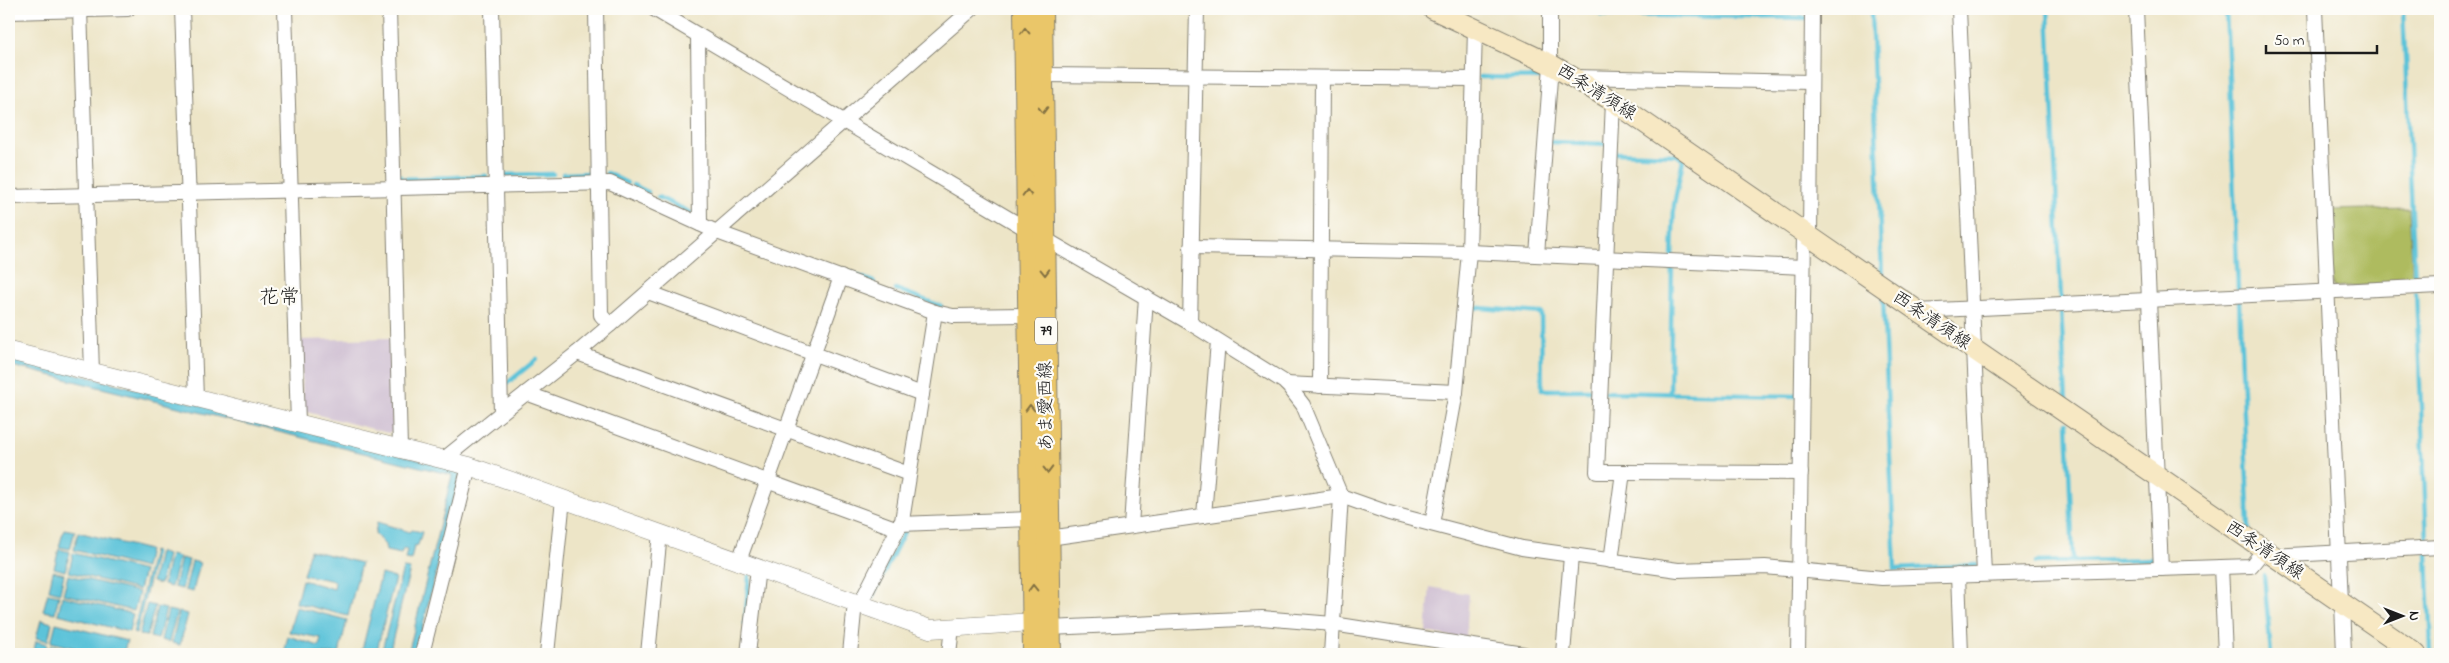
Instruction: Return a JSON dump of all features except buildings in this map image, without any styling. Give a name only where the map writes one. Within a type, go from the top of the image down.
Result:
[{"type":"main road","name":"あま愛西線","points":[[1025,9],[1037,235],[1049,538],[1041,625],[1034,654]]},
{"type":"main road","name":"あま愛西線","points":[[1041,9],[1042,75],[1037,235],[1029,315],[1032,519],[1041,625],[1050,654]]},
{"type":"main road","name":"西条清須線","points":[[1433,9],[1550,64],[1613,101],[2416,654]]},
{"type":"street","points":[[9,12],[128,9]]},
{"type":"street","points":[[182,9],[196,398]]},
{"type":"street","points":[[285,9],[298,423]]},
{"type":"street","points":[[389,9],[400,448]]},
{"type":"street","points":[[492,9],[501,413]]},
{"type":"street","points":[[596,9],[601,315],[610,324]]},
{"type":"street","points":[[654,9],[843,122],[1190,323],[1286,384],[1303,405],[1341,496],[1331,654]]},
{"type":"street","points":[[444,460],[577,353],[972,9]]},
{"type":"street","points":[[1190,323],[1197,9]]},
{"type":"street","points":[[1537,255],[1550,64],[1550,9]]},
{"type":"street","points":[[1798,654],[1803,267],[1807,235],[1812,9]]},
{"type":"street","points":[[1959,9],[1984,574]]},
{"type":"street","points":[[2136,9],[2161,569]]},
{"type":"street","points":[[2315,9],[2344,654]]},
{"type":"street","points":[[80,10],[92,372]]},
{"type":"street","points":[[1432,524],[1456,392],[1468,252],[1475,29]]},
{"type":"street","points":[[698,35],[700,224]]},
{"type":"street","points":[[1042,75],[1474,79]]},
{"type":"street","points":[[1572,77],[1811,82]]},
{"type":"street","points":[[1320,386],[1322,78]]},
{"type":"street","points":[[1613,101],[1597,472],[1801,474]]},
{"type":"street","points":[[9,197],[610,183],[717,232],[936,312],[953,316],[1029,315]]},
{"type":"street","points":[[1191,247],[1468,252],[1803,267]]},
{"type":"street","points":[[739,561],[841,277]]},
{"type":"street","points":[[1917,311],[2440,286]]},
{"type":"street","points":[[648,292],[922,394]]},
{"type":"street","points":[[1131,526],[1146,297]]},
{"type":"street","points":[[850,654],[858,603],[899,527],[936,312]]},
{"type":"street","points":[[1204,516],[1218,341]]},
{"type":"street","points":[[9,351],[469,466],[930,629],[1262,618],[1333,624],[1524,654]]},
{"type":"street","points":[[577,353],[909,474]]},
{"type":"street","points":[[1286,384],[1456,392]]},
{"type":"street","points":[[526,393],[768,482],[899,527],[1032,519]]},
{"type":"street","points":[[422,654],[469,466]]},
{"type":"street","points":[[1610,561],[1623,472]]},
{"type":"street","points":[[1049,538],[1341,496],[1389,513],[1522,548],[1678,570],[1766,567],[1882,578],[2251,566],[2268,553],[2440,547]]},
{"type":"street","points":[[547,654],[563,499]]},
{"type":"street","points":[[648,654],[660,533]]},
{"type":"street","points":[[1563,654],[1571,556]]},
{"type":"street","points":[[2221,567],[2225,654]]},
{"type":"street","points":[[748,654],[758,568]]},
{"type":"street","points":[[1958,575],[1961,654]]},
{"type":"street","points":[[949,654],[952,627]]},
{"type":"shaded area","points":[[390,338],[393,430],[388,433],[303,411],[301,340]]},
{"type":"shaded area","points":[[1430,587],[1469,594],[1466,639],[1426,632]]},
{"type":"green space","points":[[2409,208],[2413,283],[2333,287],[2327,210]]},
{"type":"water","points":[[9,357],[461,470],[416,654],[408,654],[452,475],[9,365]]},
{"type":"water","points":[[377,522],[410,532],[412,530],[422,532],[418,545],[414,546],[411,560],[405,559],[407,550],[403,549],[401,554],[386,551],[385,545],[375,534]]},
{"type":"water","points":[[64,529],[75,531],[70,549],[59,547]]},
{"type":"water","points":[[78,532],[149,550],[145,568],[74,550]]},
{"type":"water","points":[[59,549],[70,552],[65,571],[54,568]]},
{"type":"water","points":[[310,550],[361,563],[348,616],[296,603],[302,580],[334,589],[335,581],[303,575]]},
{"type":"water","points":[[153,551],[156,552],[136,634],[133,633]]},
{"type":"water","points":[[159,552],[167,555],[160,584],[152,582]]},
{"type":"water","points":[[73,553],[144,571],[139,590],[69,572]]},
{"type":"water","points":[[170,555],[179,557],[171,587],[163,585]]},
{"type":"water","points":[[181,558],[189,560],[182,589],[174,587]]},
{"type":"water","points":[[192,561],[200,563],[193,592],[185,590]]},
{"type":"water","points":[[403,568],[410,569],[389,654],[381,654]]},
{"type":"water","points":[[53,571],[64,574],[60,593],[49,590]]},
{"type":"water","points":[[381,574],[395,578],[376,654],[361,654]]},
{"type":"water","points":[[68,575],[139,592],[134,611],[63,594]]},
{"type":"water","points":[[48,593],[59,595],[55,613],[43,611]]},
{"type":"water","points":[[62,596],[133,614],[129,632],[58,614]]},
{"type":"water","points":[[147,604],[155,606],[147,636],[139,635]]},
{"type":"water","points":[[157,607],[166,609],[158,639],[150,637]]},
{"type":"water","points":[[296,607],[347,620],[339,654],[284,654],[288,636],[319,646],[321,638],[289,632]]},
{"type":"water","points":[[168,610],[177,612],[169,642],[161,640]]},
{"type":"water","points":[[179,612],[188,614],[180,645],[172,643]]},
{"type":"water","points":[[41,620],[52,623],[48,641],[36,638]]},
{"type":"water","points":[[56,623],[127,641],[123,654],[100,654],[51,642]]},
{"type":"water","points":[[36,641],[47,644],[45,654],[33,654]]},
{"type":"water","points":[[51,645],[89,654],[48,654]]},
{"type":"waterway","points":[[1871,9],[1882,276]]},
{"type":"waterway","points":[[2048,9],[2061,298]]},
{"type":"waterway","points":[[2226,9],[2238,289]]},
{"type":"waterway","points":[[2403,9],[2415,282]]},
{"type":"waterway","points":[[1601,15],[1807,18]]},
{"type":"waterway","points":[[1480,77],[1546,78]]},
{"type":"waterway","points":[[1550,142],[1608,144]]},
{"type":"waterway","points":[[1616,153],[1677,155],[1683,160],[1674,205],[1672,258]]},
{"type":"waterway","points":[[563,174],[591,173]]},
{"type":"waterway","points":[[607,173],[627,183]]},
{"type":"waterway","points":[[503,175],[553,174]]},
{"type":"waterway","points":[[400,176],[400,179],[486,176]]},
{"type":"waterway","points":[[633,185],[648,192]]},
{"type":"waterway","points":[[658,197],[692,213]]},
{"type":"waterway","points":[[1670,393],[1672,265]]},
{"type":"waterway","points":[[847,272],[874,282]]},
{"type":"waterway","points":[[896,289],[941,306]]},
{"type":"waterway","points":[[2416,293],[2427,541]]},
{"type":"waterway","points":[[1883,297],[1895,569],[1976,565]]},
{"type":"waterway","points":[[2239,301],[2249,528]]},
{"type":"waterway","points":[[1469,307],[1541,313],[1542,390],[1597,390]]},
{"type":"waterway","points":[[2061,308],[2066,401]]},
{"type":"waterway","points":[[505,385],[537,359]]},
{"type":"waterway","points":[[1605,392],[1797,396],[1797,394]]},
{"type":"waterway","points":[[2067,423],[2073,561]]},
{"type":"waterway","points":[[872,597],[905,530]]},
{"type":"waterway","points":[[2427,553],[2431,652]]},
{"type":"waterway","points":[[2036,562],[2153,559]]},
{"type":"waterway","points":[[2264,575],[2271,654]]},
{"type":"waterway","points":[[745,624],[749,576]]},
{"type":"district","name":"花常","points":[[279,298]]}]
